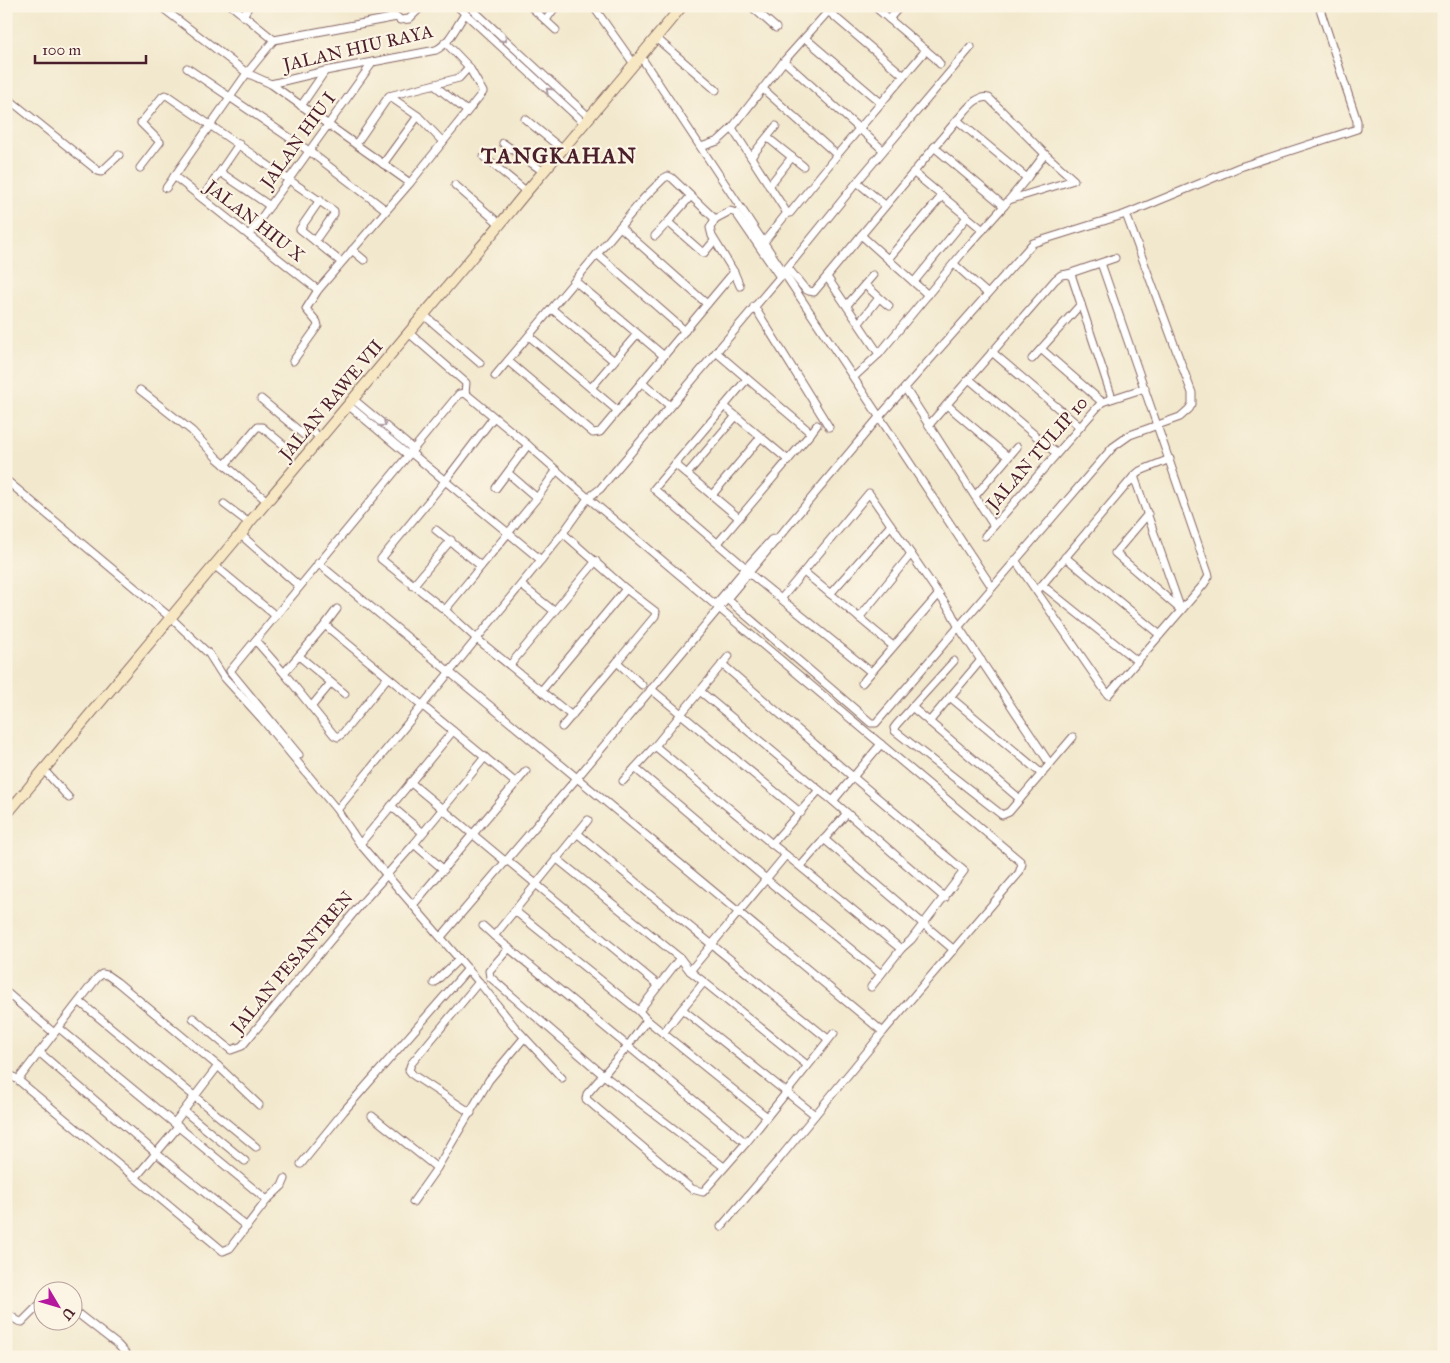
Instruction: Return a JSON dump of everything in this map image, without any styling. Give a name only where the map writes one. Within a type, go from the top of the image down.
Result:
[{"type":"main road","name":"JALAN RAWE VII","points":[[6,815],[241,535],[267,500],[501,225],[682,6]]},
{"type":"street","points":[[160,6],[248,74],[271,84],[410,183]]},
{"type":"street","points":[[232,6],[274,40]]},
{"type":"street","points":[[243,16],[249,6]]},
{"type":"street","points":[[383,6],[400,20],[409,19],[422,6]]},
{"type":"street","points":[[457,6],[469,8],[588,121]]},
{"type":"street","points":[[530,6],[556,30]]},
{"type":"street","points":[[546,20],[556,6]]},
{"type":"street","points":[[593,6],[637,60],[701,147],[992,587]]},
{"type":"street","points":[[751,6],[776,28]]},
{"type":"street","points":[[874,6],[940,64]]},
{"type":"street","points":[[889,19],[900,6]]},
{"type":"street","points":[[441,937],[577,778],[748,570],[776,541],[880,416],[1033,243],[1126,214],[1240,167],[1357,129],[1319,6]]},
{"type":"street","name":"JALAN HIU RAYA","points":[[271,84],[325,71],[436,50],[446,42],[469,8]]},
{"type":"street","points":[[701,147],[718,141],[732,128],[784,61],[830,9],[904,76]]},
{"type":"street","points":[[166,188],[274,40],[397,17]]},
{"type":"street","points":[[656,38],[716,90]]},
{"type":"street","points":[[805,38],[881,103]]},
{"type":"street","points":[[293,361],[318,326],[306,309],[318,290],[410,183],[483,92],[469,66],[446,42]]},
{"type":"street","points":[[337,810],[563,533],[588,498],[600,490],[971,47]]},
{"type":"street","points":[[764,242],[926,50]]},
{"type":"street","points":[[784,61],[883,150]]},
{"type":"street","name":"JALAN HIU I","points":[[249,235],[373,62]]},
{"type":"street","points":[[356,144],[389,96],[459,78],[469,66]]},
{"type":"street","points":[[187,68],[309,151],[386,210]]},
{"type":"street","points":[[301,106],[325,71]]},
{"type":"street","points":[[434,85],[467,111]]},
{"type":"street","points":[[762,88],[837,155]]},
{"type":"street","points":[[140,168],[160,142],[141,123],[162,96],[168,96],[289,178],[335,213],[315,240]]},
{"type":"street","points":[[389,96],[418,116],[443,142]]},
{"type":"street","points":[[740,286],[734,272],[714,242],[710,228],[715,219],[730,211],[736,213],[784,272],[809,292],[814,292],[957,120],[978,98],[984,96],[989,98],[1074,180],[1006,203]]},
{"type":"street","points":[[6,97],[98,171],[101,172],[119,155]]},
{"type":"street","points":[[384,164],[418,116]]},
{"type":"street","points":[[525,119],[563,150]]},
{"type":"street","points":[[957,120],[1027,178]]},
{"type":"street","points":[[751,157],[776,126]]},
{"type":"street","points":[[732,128],[787,214]]},
{"type":"street","points":[[768,138],[803,166]]},
{"type":"street","points":[[503,143],[544,172]]},
{"type":"street","points":[[202,198],[239,144]]},
{"type":"street","points":[[934,147],[1006,203]]},
{"type":"street","points":[[854,377],[879,354],[1045,154]]},
{"type":"street","points":[[484,157],[527,192]]},
{"type":"street","points":[[769,186],[792,157]]},
{"type":"street","points":[[220,172],[270,206]]},
{"type":"street","points":[[913,172],[983,230]]},
{"type":"street","name":"JALAN HIU X","points":[[174,176],[318,290]]},
{"type":"street","points":[[495,376],[644,198],[664,178],[668,176],[672,178],[715,219]]},
{"type":"street","points":[[857,182],[885,206]]},
{"type":"street","points":[[456,185],[501,225]]},
{"type":"street","points":[[655,236],[690,196]]},
{"type":"street","points":[[888,259],[942,196]]},
{"type":"street","points":[[320,200],[300,229],[341,262]]},
{"type":"street","points":[[727,599],[874,724],[1113,447],[1130,435],[1180,417],[1192,404],[1192,393],[1126,214]]},
{"type":"street","points":[[914,282],[967,217]]},
{"type":"street","points":[[668,222],[704,253],[714,242]]},
{"type":"street","points":[[620,227],[708,304]]},
{"type":"street","points":[[861,235],[928,295]]},
{"type":"street","points":[[352,250],[364,260]]},
{"type":"street","points":[[597,254],[685,331]]},
{"type":"street","points":[[930,425],[1058,277],[1115,258]]},
{"type":"street","points":[[1015,560],[1039,588],[1108,695],[1209,576],[1101,263]]},
{"type":"street","points":[[954,264],[988,294]]},
{"type":"street","points":[[508,361],[593,433],[600,432],[734,272]]},
{"type":"street","points":[[1068,274],[1072,277],[1112,398]]},
{"type":"street","points":[[846,305],[873,275]]},
{"type":"street","points":[[827,277],[879,354]]},
{"type":"street","points":[[575,281],[664,356]]},
{"type":"street","points":[[865,285],[889,306]]},
{"type":"street","points":[[859,323],[879,298]]},
{"type":"street","points":[[1032,359],[1081,304]]},
{"type":"street","points":[[754,306],[829,427]]},
{"type":"street","points":[[552,309],[614,361]]},
{"type":"street","points":[[424,315],[480,363]]},
{"type":"street","points":[[409,333],[466,382],[465,393]]},
{"type":"street","points":[[591,388],[637,334]]},
{"type":"street","points":[[529,336],[618,411]]},
{"type":"street","points":[[1041,349],[1102,402]]},
{"type":"street","points":[[716,352],[811,433]]},
{"type":"street","points":[[992,352],[1079,426]]},
{"type":"street","points":[[747,379],[654,489],[781,599],[870,672]]},
{"type":"street","points":[[969,379],[1056,453]]},
{"type":"street","points":[[642,382],[670,406]]},
{"type":"street","points":[[905,388],[994,526]]},
{"type":"street","name":"JALAN TULIP 10","points":[[985,536],[1079,426],[1102,402],[1145,388]]},
{"type":"street","points":[[140,390],[192,431],[225,465],[267,500]]},
{"type":"street","points":[[465,393],[1014,855],[1022,864],[1019,873],[883,1032],[721,1227]]},
{"type":"street","points":[[299,755],[230,673],[410,452],[459,394],[465,393]]},
{"type":"street","points":[[261,399],[304,436],[311,430],[320,438]]},
{"type":"street","points":[[350,402],[541,560]]},
{"type":"street","points":[[947,405],[1008,457]]},
{"type":"street","points":[[724,406],[788,460]]},
{"type":"street","points":[[687,474],[736,416]]},
{"type":"street","points":[[493,418],[446,480],[381,559],[572,716]]},
{"type":"street","points":[[718,543],[817,425]]},
{"type":"street","points":[[225,465],[258,427],[262,427],[285,446]]},
{"type":"street","points":[[712,495],[761,437]]},
{"type":"street","points":[[496,488],[509,474],[528,445]]},
{"type":"street","points":[[975,496],[1016,447]]},
{"type":"street","points":[[1039,588],[1134,476],[1140,471],[1170,459]]},
{"type":"street","points":[[675,464],[739,518]]},
{"type":"street","points":[[445,610],[537,498],[556,470]]},
{"type":"street","points":[[509,474],[537,498]]},
{"type":"street","points":[[1134,476],[1181,610]]},
{"type":"street","points":[[6,480],[171,618],[209,654],[223,676],[262,719],[337,810],[360,844],[414,905],[524,1038],[562,1078]]},
{"type":"street","points":[[781,599],[870,493],[939,594],[958,626],[1050,764]]},
{"type":"street","points":[[224,504],[249,523]]},
{"type":"street","points":[[1148,514],[1115,553],[1181,610]]},
{"type":"street","points":[[830,594],[891,525]]},
{"type":"street","points":[[436,530],[451,540],[481,566]]},
{"type":"street","points":[[562,727],[656,614],[655,609],[626,589],[563,533]]},
{"type":"street","points":[[241,535],[299,586]]},
{"type":"street","points":[[413,586],[451,540]]},
{"type":"street","points":[[859,618],[911,554]]},
{"type":"street","points":[[1065,557],[1160,635]]},
{"type":"street","points":[[510,665],[596,562]]},
{"type":"street","points":[[318,564],[883,1032]]},
{"type":"street","points":[[214,565],[276,616]]},
{"type":"street","points":[[718,606],[727,599],[748,570]]},
{"type":"street","points":[[804,572],[893,646]]},
{"type":"street","points":[[521,585],[554,611]]},
{"type":"street","points":[[1039,588],[1137,661]]},
{"type":"street","points":[[542,690],[626,589]]},
{"type":"street","points":[[862,683],[939,594]]},
{"type":"street","points":[[284,673],[338,609]]},
{"type":"street","points":[[325,625],[516,783]]},
{"type":"street","points":[[256,641],[334,735],[338,737],[388,677]]},
{"type":"street","points":[[299,656],[345,694]]},
{"type":"street","points":[[623,781],[655,746],[729,656]]},
{"type":"street","points":[[929,722],[981,660]]},
{"type":"street","points":[[954,661],[894,728],[895,731],[1002,815],[1009,812],[1073,737]]},
{"type":"street","points":[[616,662],[642,685]]},
{"type":"street","points":[[722,664],[853,778],[964,869],[964,873],[945,898],[871,987]]},
{"type":"street","points":[[311,707],[331,683]]},
{"type":"street","points":[[651,689],[801,813]]},
{"type":"street","points":[[700,691],[833,801],[945,898]]},
{"type":"street","points":[[950,697],[1042,774]]},
{"type":"street","points":[[912,707],[1020,798]]},
{"type":"street","points":[[360,844],[454,731]]},
{"type":"street","points":[[833,801],[881,744]]},
{"type":"street","points":[[655,746],[901,949]]},
{"type":"street","points":[[386,874],[414,844],[441,808],[485,757]]},
{"type":"street","points":[[635,768],[881,974]]},
{"type":"street","points":[[44,770],[70,798]]},
{"type":"street","points":[[414,905],[526,771]]},
{"type":"street","points":[[410,782],[658,985]]},
{"type":"street","points":[[772,844],[801,813],[819,790]]},
{"type":"street","points":[[391,806],[422,832]]},
{"type":"street","points":[[801,866],[847,813]]},
{"type":"street","points":[[494,936],[588,820]]},
{"type":"street","points":[[577,833],[828,1039]]},
{"type":"street","points":[[824,839],[954,950]]},
{"type":"street","points":[[414,844],[444,870]]},
{"type":"street","points":[[690,971],[786,855]]},
{"type":"street","points":[[556,858],[680,958],[690,971],[808,1065]]},
{"type":"street","name":"JALAN PESANTREN","points":[[193,1018],[230,1050],[242,1046],[386,874]]},
{"type":"street","points":[[515,911],[766,1116]]},
{"type":"street","points":[[483,926],[627,1047],[746,1143]]},
{"type":"street","points":[[509,948],[489,971],[489,976],[602,1074],[724,1167]]},
{"type":"street","points":[[639,1011],[680,958]]},
{"type":"street","points":[[434,983],[459,959]]},
{"type":"street","points":[[301,1164],[344,1111],[468,969]]},
{"type":"street","points":[[18,1080],[102,974],[107,975],[218,1066],[259,1105]]},
{"type":"street","points":[[471,1113],[413,1075],[409,1070],[411,1064],[479,982]]},
{"type":"street","points":[[663,1033],[704,982]]},
{"type":"street","points":[[6,992],[177,1124],[267,1200]]},
{"type":"street","points":[[80,1002],[256,1147]]},
{"type":"street","points":[[682,1009],[815,1115]]},
{"type":"street","points":[[647,1020],[627,1047],[602,1074],[587,1094],[586,1099],[692,1189],[703,1192],[746,1143],[834,1032]]},
{"type":"street","points":[[413,1202],[437,1168],[489,1080],[524,1038]]},
{"type":"street","points":[[39,1052],[156,1153],[247,1226]]},
{"type":"street","points":[[136,1177],[156,1153],[177,1124],[184,1110],[218,1066]]},
{"type":"street","points":[[6,1072],[224,1251],[230,1248],[267,1200],[282,1186],[285,1179]]},
{"type":"street","points":[[184,1110],[245,1161]]},
{"type":"street","points":[[372,1116],[437,1168]]},
{"type":"street","points":[[6,1313],[18,1322],[22,1322],[32,1312]]},
{"type":"street","points":[[82,1317],[118,1345],[129,1357]]},
{"type":"district","name":"TANGKAHAN","points":[[559,155]]}]
